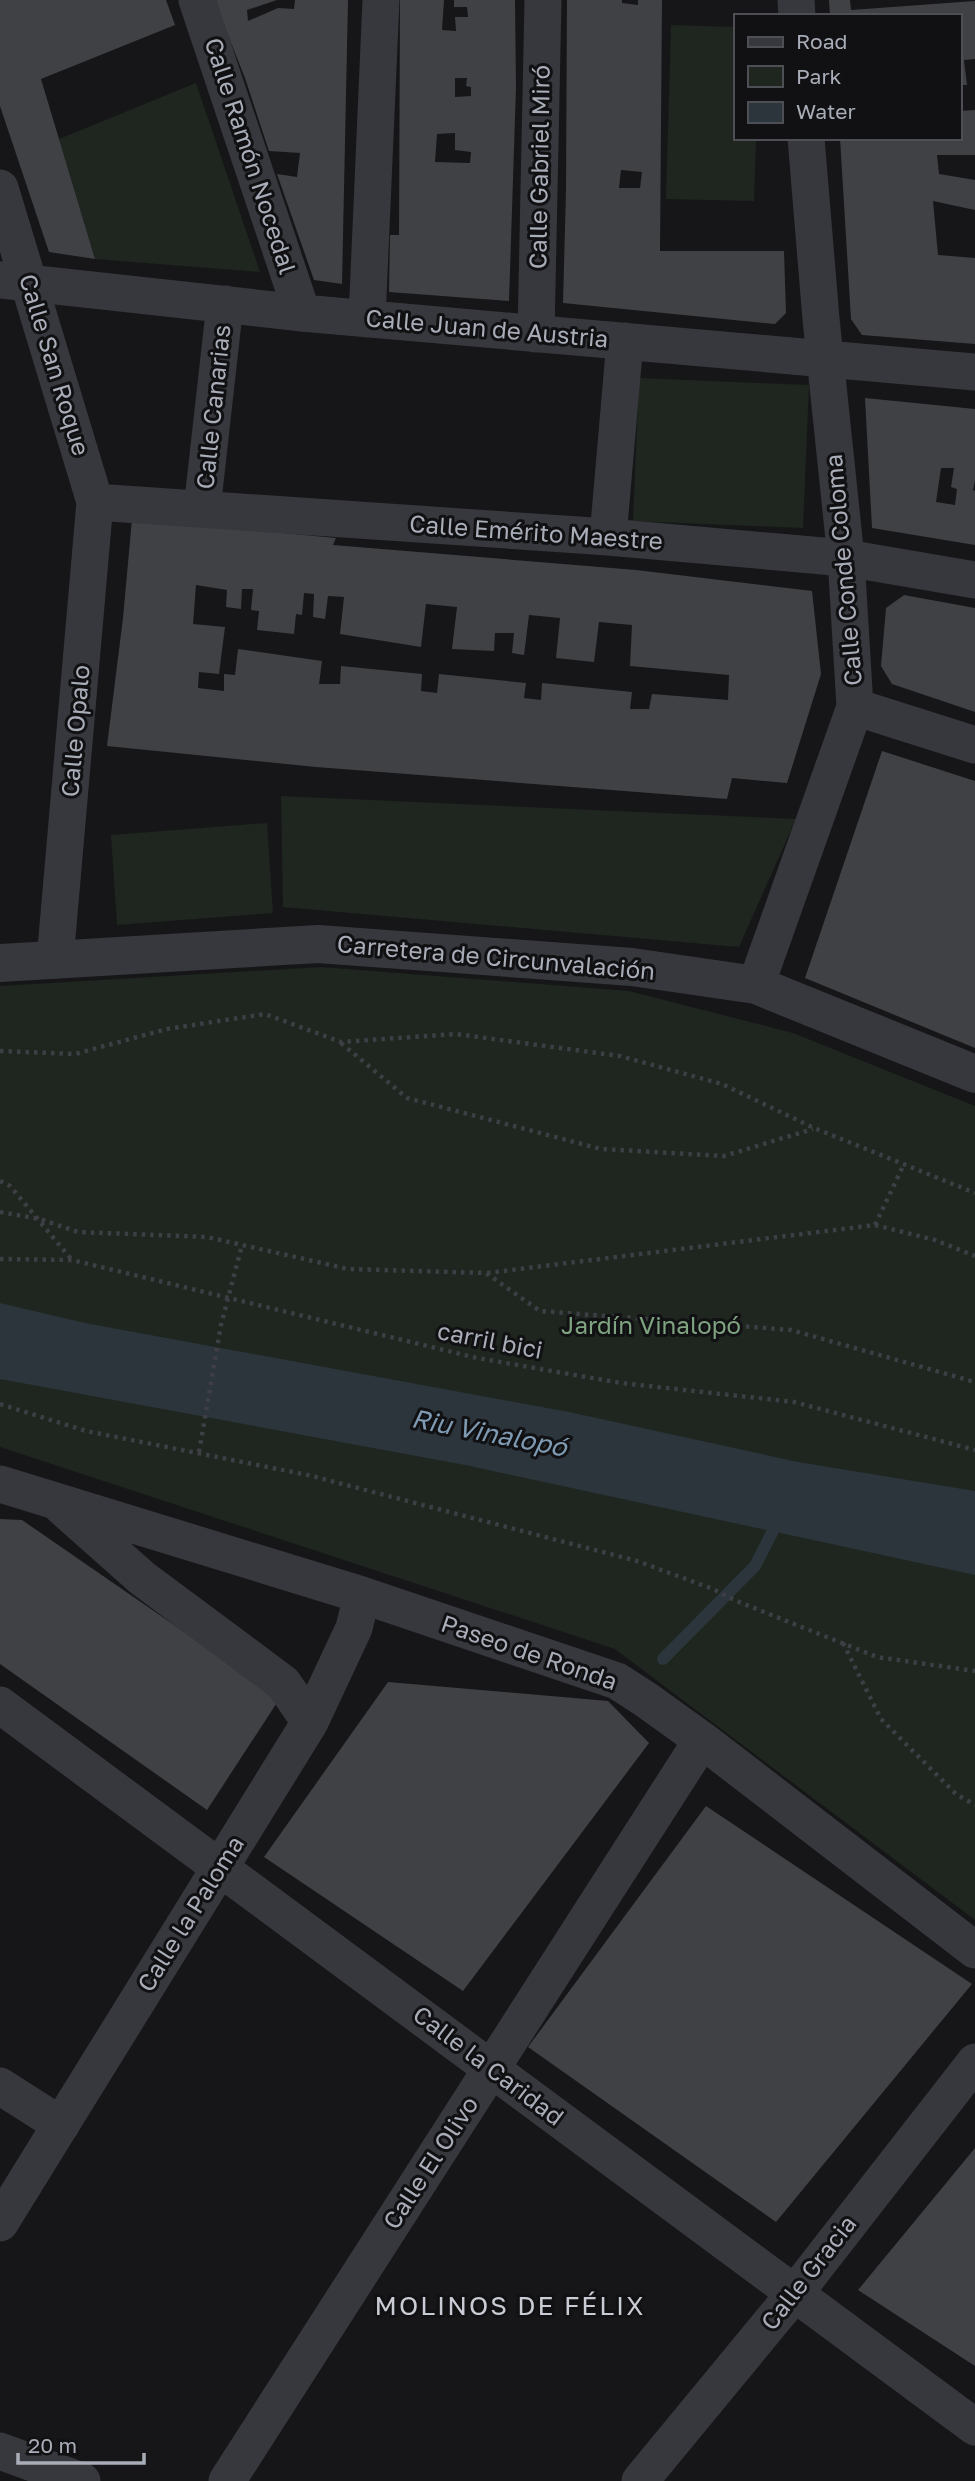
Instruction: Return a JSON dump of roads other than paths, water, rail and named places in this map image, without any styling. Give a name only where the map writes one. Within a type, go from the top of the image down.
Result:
[{"type":"street","name":"Calle Ramón Nocedal","points":[[197,0],[302,313]]},
{"type":"street","points":[[367,319],[381,0]]},
{"type":"street","name":"Calle Gabriel Miró","points":[[536,334],[543,0]]},
{"type":"street","name":"Calle Conde Coloma","points":[[756,985],[855,707],[846,558],[806,140]]},
{"type":"street","name":"Calle San Roque","points":[[0,188],[14,281],[95,502]]},
{"type":"street","name":"Calle Juan de Austria","points":[[14,281],[302,313],[975,372]]},
{"type":"street","name":"Calle Canarias","points":[[202,509],[225,304]]},
{"type":"street","points":[[608,537],[625,341]]},
{"type":"street","name":"Calle Emérito Maestre","points":[[95,502],[608,537],[846,558],[975,580]]},
{"type":"street","name":"Calle Opalo","points":[[55,960],[95,502]]},
{"type":"street","points":[[855,707],[975,745]]},
{"type":"street","name":"Carretera de Circunvalación","points":[[0,963],[318,944],[632,967],[756,985],[975,1074]]},
{"type":"street","name":"Paseo de Ronda","points":[[0,1484],[362,1595],[617,1681],[702,1740],[975,1950]]},
{"type":"street","name":"Paseo de Ronda","points":[[55,1501],[133,1571],[283,1683],[310,1722]]},
{"type":"street","name":"Calle la Paloma","points":[[0,2222],[310,1722],[354,1628],[362,1595]]},
{"type":"street","name":"Calle la Caridad","points":[[0,1705],[975,2427]]},
{"type":"street","name":"Calle El Olivo","points":[[227,2481],[702,1740]]},
{"type":"street","name":"Calle Gracia","points":[[640,2481],[795,2293],[975,2062]]},
{"type":"street","points":[[0,2087],[61,2125]]},
{"type":"street","points":[[0,2451],[82,2481]]},
{"type":"water","name":"Riu Vinalopó","points":[[0,1303],[85,1323],[569,1412],[798,1462],[975,1491],[975,1575],[465,1465],[0,1379]]},
{"type":"waterway","points":[[663,1659],[755,1566],[780,1517]]},
{"type":"district","name":"MOLINOS DE FÉLIX","points":[[510,2306]]},
{"type":"park label","name":"Jardín Vinalopó","points":[[651,1326]]}]
